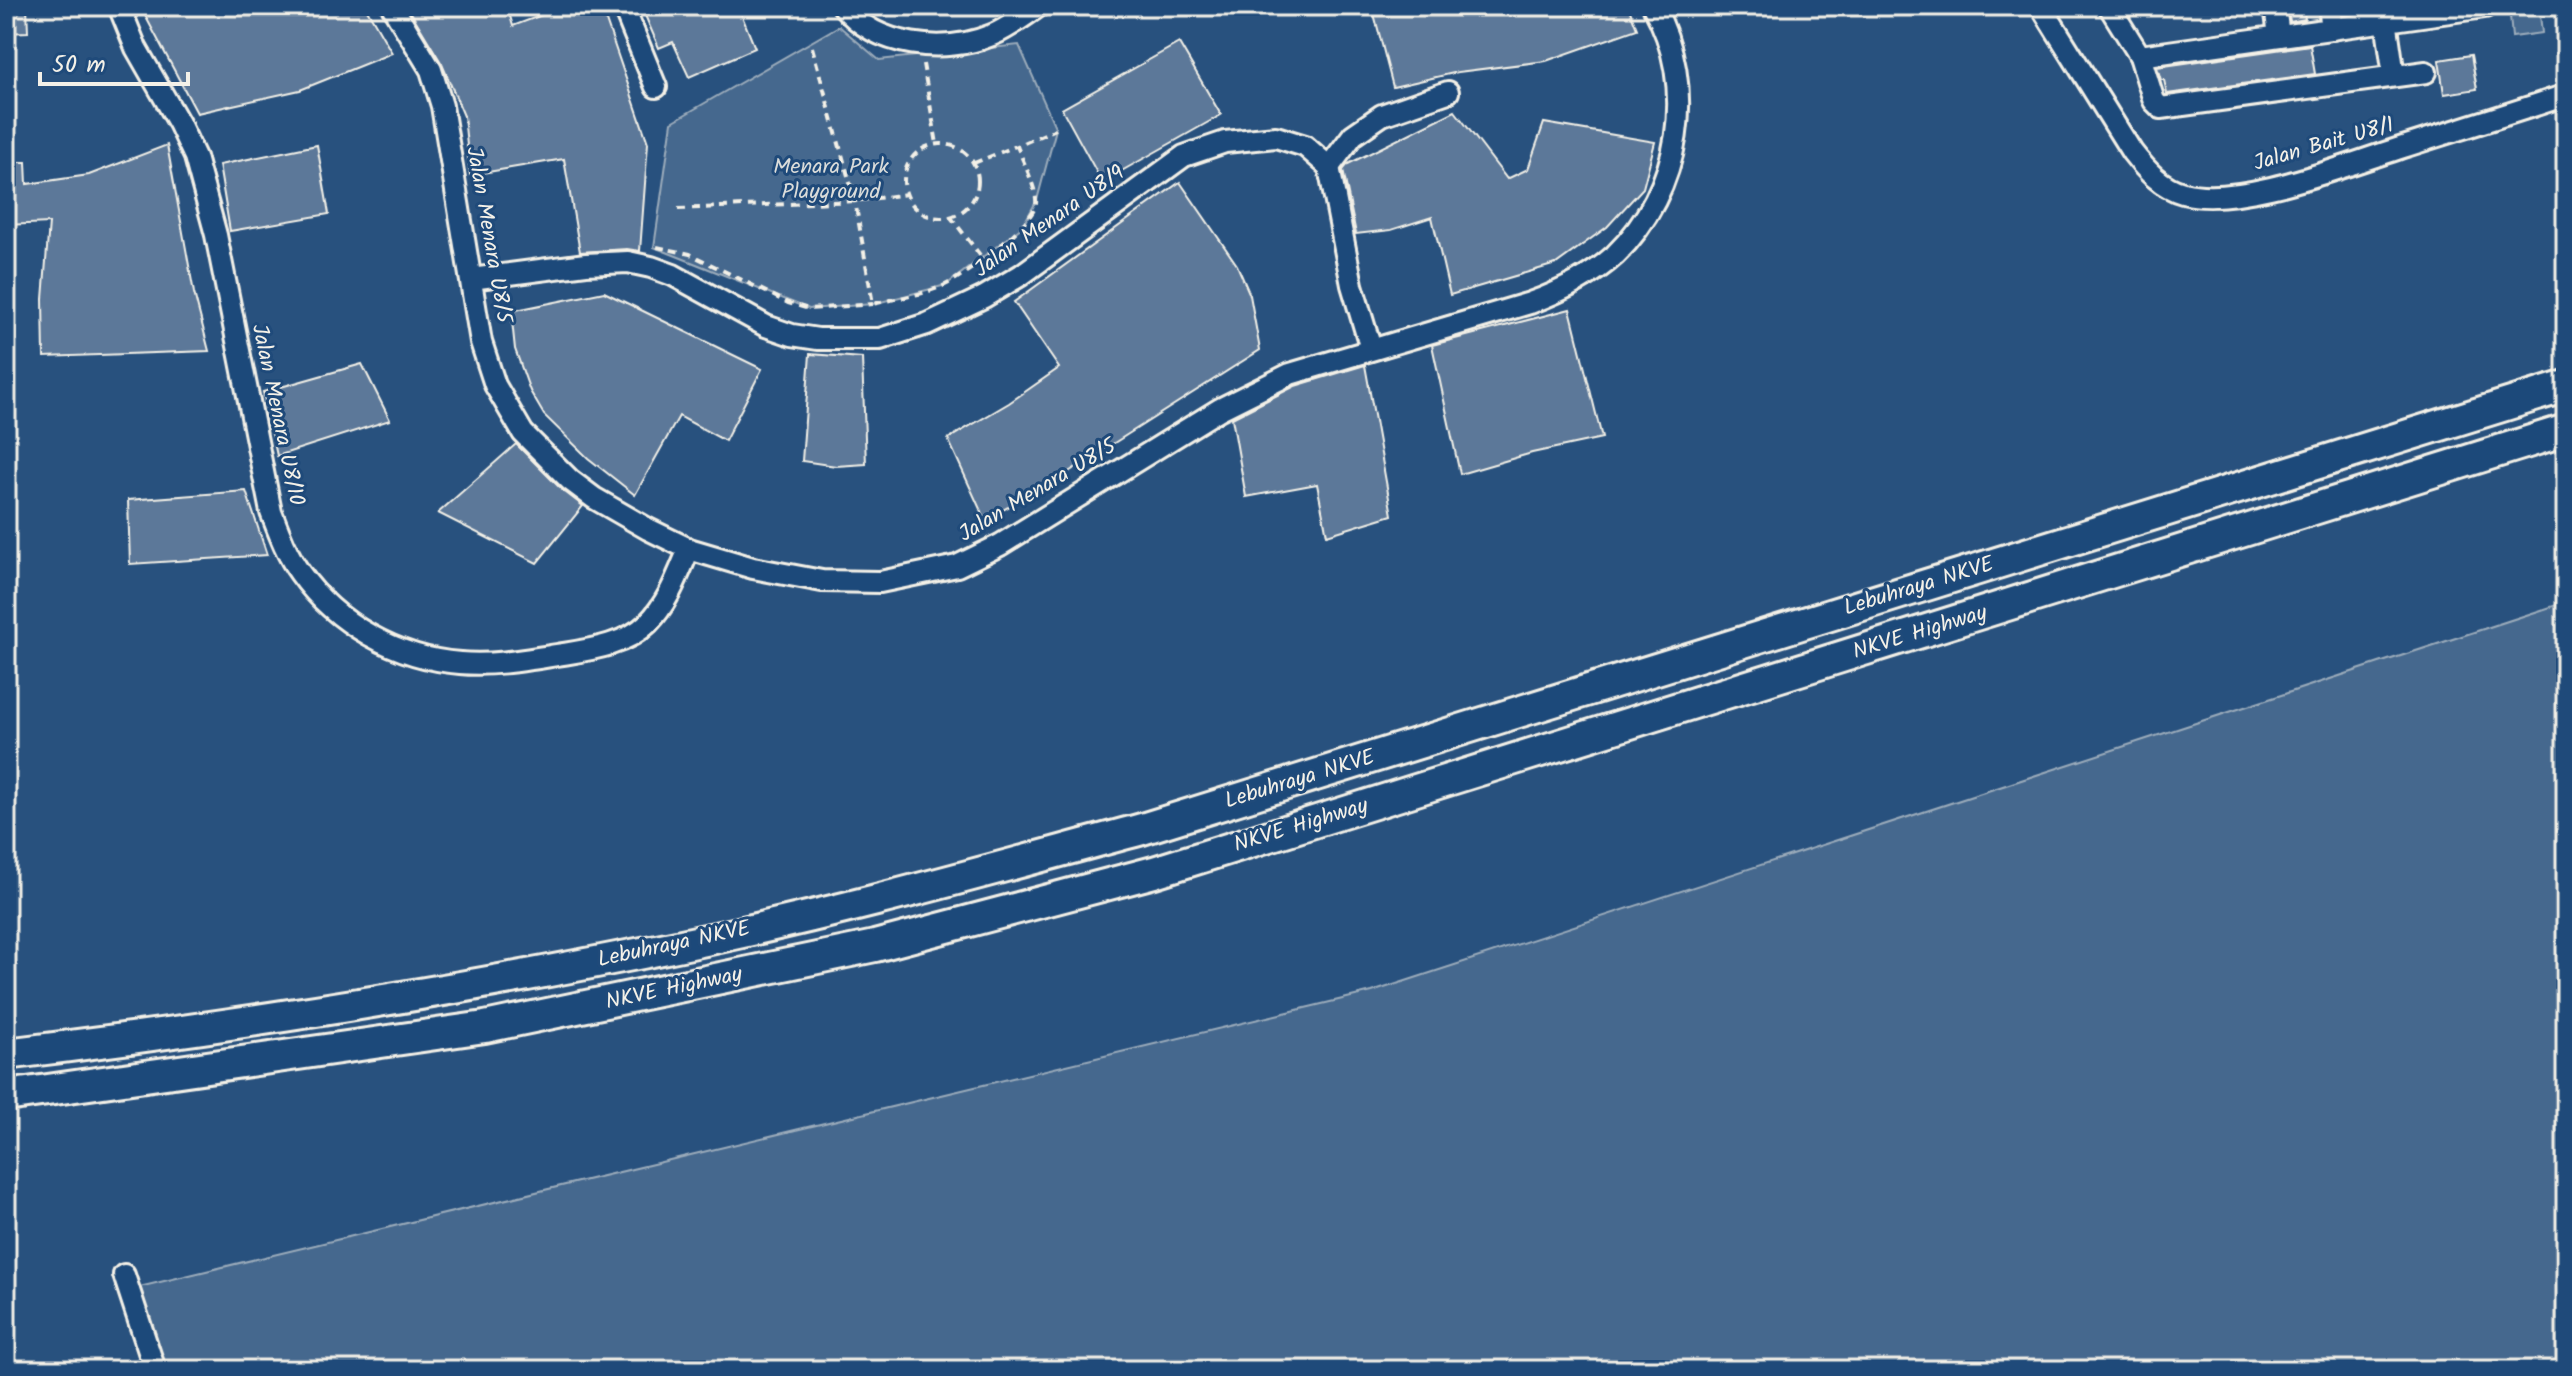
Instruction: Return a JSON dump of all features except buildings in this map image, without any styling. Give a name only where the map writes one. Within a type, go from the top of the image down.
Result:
[{"type":"highway","name":"Lebuhraya NKVE","points":[[6,1054],[192,1031],[478,984],[693,943],[922,888],[1157,824],[2566,386]]},
{"type":"highway","name":"NKVE Highway","points":[[6,1096],[485,1027],[890,943],[1169,867],[2566,430]]},
{"type":"street","name":"Jalan Menara U8/10","points":[[119,6],[136,48],[195,157],[216,235],[271,512],[298,571],[315,592],[341,616],[396,648],[427,658],[459,663],[515,661],[581,651],[633,635],[661,607],[674,586],[689,549]]},
{"type":"street","name":"Jalan Menara U8/5","points":[[392,6],[431,70],[442,106],[487,361],[495,385],[523,433],[570,480],[594,498],[689,549],[753,568],[822,581],[880,582],[946,569],[1000,545],[1220,409],[1290,374],[1530,303],[1594,272],[1615,254],[1651,207],[1672,155],[1679,122],[1680,95],[1676,66],[1653,6]]},
{"type":"street","points":[[623,6],[656,87]]},
{"type":"street","points":[[843,6],[855,20],[873,32],[920,44],[969,42],[991,35],[1039,6]]},
{"type":"street","name":"Jalan Bait U8/1","points":[[2041,6],[2132,152],[2149,173],[2164,185],[2182,193],[2202,196],[2260,191],[2566,95]]},
{"type":"street","points":[[2109,6],[2140,56],[2154,101],[2161,108],[2426,72]]},
{"type":"street","points":[[2275,6],[2279,36]]},
{"type":"street","points":[[2329,6],[2332,29]]},
{"type":"street","points":[[2140,56],[2332,29],[2385,14],[2485,7]]},
{"type":"street","points":[[2385,14],[2394,76]]},
{"type":"street","points":[[1371,349],[1352,285],[1329,167],[1353,135],[1382,115],[1448,92]]},
{"type":"street","name":"Jalan Menara U8/9","points":[[471,279],[586,264],[628,262],[673,275],[766,326],[792,335],[818,339],[880,339],[927,324],[984,297],[1021,275],[1184,156],[1225,142],[1276,137],[1305,146],[1329,167]]},
{"type":"street","points":[[124,1275],[155,1370]]},
{"type":"path","points":[[920,44],[937,144]]},
{"type":"path","points":[[812,47],[855,201],[873,304]]},
{"type":"path","points":[[974,163],[1056,129]]},
{"type":"path","points":[[937,144],[958,148],[974,163],[977,191],[967,207],[950,216],[932,217],[911,202],[905,175],[912,158],[919,151],[937,144]]},
{"type":"path","points":[[654,247],[690,254],[788,303],[809,309],[873,304],[946,285],[983,259],[1034,213],[1037,200],[1017,146]]},
{"type":"path","points":[[678,209],[855,201],[907,194]]},
{"type":"path","points":[[950,216],[983,259]]},
{"type":"green space","points":[[2509,6],[2539,6],[2542,33],[2512,37]]},
{"type":"green space","name":"Menara Park Playground","points":[[839,26],[879,60],[1019,45],[1056,129],[1037,200],[1022,227],[946,285],[873,304],[809,309],[654,247],[672,122]]},
{"type":"green space","points":[[2566,602],[2566,1370],[148,1370],[135,1288],[1372,992]]}]
